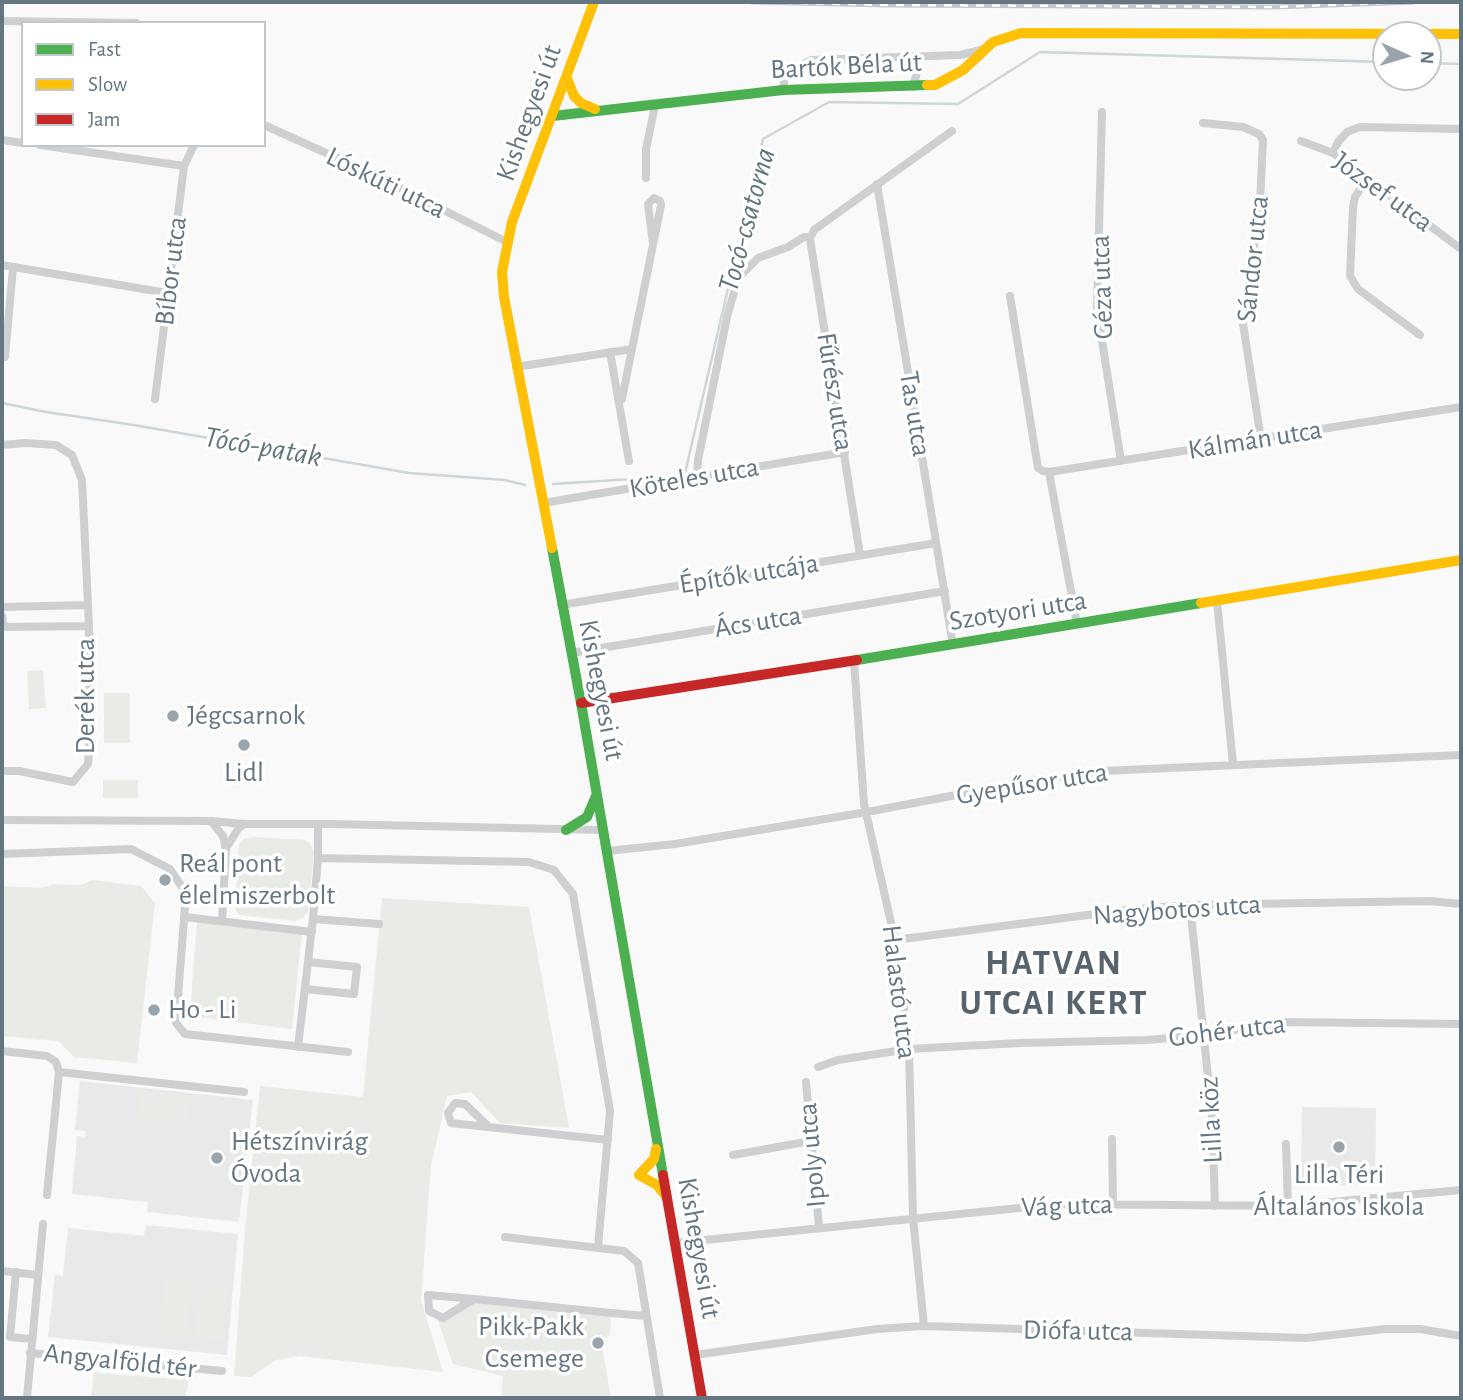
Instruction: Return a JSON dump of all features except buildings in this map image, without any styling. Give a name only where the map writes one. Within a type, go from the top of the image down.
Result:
[{"type":"street","name":"Kishegyesi út","points":[[594,2],[507,242],[502,272],[503,297],[581,703],[702,1398]]},
{"type":"street","points":[[2,21],[21,21]]},
{"type":"street","name":"Bartók Béla út","points":[[554,116],[783,90],[935,85],[949,79],[985,49],[1006,36],[1021,33],[1461,34]]},
{"type":"street","points":[[783,90],[788,71],[811,60],[960,55],[985,49]]},
{"type":"street","points":[[913,86],[917,72],[914,56]]},
{"type":"street","points":[[567,78],[574,96],[581,103],[598,110]]},
{"type":"street","points":[[646,178],[646,149],[655,106]]},
{"type":"street","name":"Géza utca","points":[[1102,112],[1097,309],[1121,461]]},
{"type":"street","name":"Sándor utca","points":[[1203,123],[1243,127],[1259,134],[1263,140],[1257,226],[1242,324],[1261,439]]},
{"type":"street","name":"Lóskúti utca","points":[[266,126],[366,171],[507,242]]},
{"type":"street","points":[[1333,153],[1338,142],[1348,132],[1360,127],[1461,129]]},
{"type":"street","points":[[697,478],[698,460],[727,317],[737,282],[743,273],[758,258],[788,247],[812,233],[952,131]]},
{"type":"street","points":[[2,140],[21,143]]},
{"type":"street","name":"József utca","points":[[1301,141],[1333,153],[1461,249]]},
{"type":"street","points":[[54,147],[184,166]]},
{"type":"street","name":"Bíbor utca","points":[[155,399],[184,166],[193,147]]},
{"type":"street","points":[[1367,179],[1353,208],[1350,276],[1358,289],[1420,335]]},
{"type":"street","name":"Tas utca","points":[[877,184],[953,645]]},
{"type":"street","points":[[621,406],[661,205],[654,198],[648,204],[653,244]]},
{"type":"street","name":"Fűrész utca","points":[[812,233],[860,555]]},
{"type":"street","points":[[2,265],[167,293]]},
{"type":"street","points":[[5,357],[13,268]]},
{"type":"street","points":[[1010,296],[1038,468],[1049,472],[1077,624]]},
{"type":"street","points":[[516,367],[632,349]]},
{"type":"street","points":[[610,352],[629,461]]},
{"type":"street","points":[[615,374],[627,375]]},
{"type":"street","name":"Kálmán utca","points":[[1049,472],[1461,407]]},
{"type":"street","points":[[2,445],[55,445],[72,455],[82,480],[89,626]]},
{"type":"street","name":"Köteles utca","points":[[544,503],[845,452]]},
{"type":"street","name":"Építők utcája","points":[[561,605],[936,543]]},
{"type":"street","name":"Szotyori utca","points":[[581,703],[953,645],[1461,560]]},
{"type":"street","name":"Ács utca","points":[[571,653],[945,591]]},
{"type":"street","points":[[1217,601],[1233,764]]},
{"type":"street","points":[[2,607],[88,605]]},
{"type":"street","name":"Derék utca","points":[[2,616],[4,627],[89,626],[90,734],[88,765],[73,782],[19,771],[2,771]]},
{"type":"street","name":"Halastó utca","points":[[854,661],[864,804],[895,940],[909,1049],[912,1218],[924,1326]]},
{"type":"street","name":"Gyepűsor utca","points":[[607,851],[675,844],[1024,782],[1102,771],[1461,755]]},
{"type":"street","points":[[566,830],[587,817],[597,794]]},
{"type":"street","points":[[2,820],[211,821],[244,824],[603,830]]},
{"type":"street","points":[[211,821],[223,835],[226,850],[222,920]]},
{"type":"street","points":[[226,850],[233,836],[244,824]]},
{"type":"street","points":[[298,1046],[312,932],[318,824]]},
{"type":"street","points":[[2,854],[131,849],[170,869],[186,893],[176,1023],[185,1034],[348,1052]]},
{"type":"street","points":[[318,858],[529,862],[554,870],[573,894],[610,1111],[598,1247]]},
{"type":"street","name":"Nagybotos utca","points":[[895,940],[1126,910],[1190,905],[1429,901],[1461,904]]},
{"type":"street","name":"Lilla köz","points":[[1190,905],[1212,1115],[1215,1206]]},
{"type":"street","points":[[185,917],[312,932]]},
{"type":"street","points":[[313,919],[379,923]]},
{"type":"street","points":[[305,989],[354,994],[357,967],[308,962]]},
{"type":"street","name":"Gohér utca","points":[[818,1067],[838,1060],[909,1049],[1147,1040],[1204,1035],[1279,1022],[1461,1024]]},
{"type":"street","points":[[2,1051],[47,1056],[56,1062],[59,1072],[47,1195]]},
{"type":"street","points":[[59,1072],[244,1092]]},
{"type":"street","name":"Ipoly utca","points":[[806,1082],[819,1227]]},
{"type":"street","points":[[489,1127],[465,1104],[455,1103],[447,1113],[451,1124],[608,1140]]},
{"type":"street","points":[[1112,1139],[1113,1204]]},
{"type":"street","points":[[733,1155],[811,1141]]},
{"type":"street","points":[[1286,1144],[1288,1206]]},
{"type":"street","points":[[657,1146],[654,1159],[639,1175],[657,1185],[666,1198]]},
{"type":"street","name":"Vág utca","points":[[675,1243],[1058,1204],[1288,1206],[1461,1190]]},
{"type":"street","name":"Angyalföld tér","points":[[43,1224],[30,1353],[222,1371]]},
{"type":"street","points":[[505,1237],[624,1251],[638,1263],[660,1398]]},
{"type":"street","points":[[2,1271],[38,1275]]},
{"type":"street","name":"Angyalföld tér","points":[[16,1272],[10,1337],[31,1339]]},
{"type":"street","points":[[474,1299],[443,1318],[429,1311],[429,1295],[474,1299],[646,1317]]},
{"type":"street","name":"Diófa utca","points":[[695,1355],[877,1329],[924,1326],[1306,1338],[1385,1329],[1420,1329],[1461,1336]]},
{"type":"street","points":[[27,1398],[30,1353]]},
{"type":"shaded area","points":[[43,670],[46,708],[29,709],[27,671]]},
{"type":"shaded area","points":[[104,693],[130,693],[130,743],[104,743]]},
{"type":"shaded area","points":[[103,780],[138,780],[138,798],[103,798]]},
{"type":"shaded area","points":[[253,837],[305,840],[310,843],[314,852],[308,912],[303,918],[295,921],[239,915],[235,909],[239,844],[244,839]]},
{"type":"shaded area","points":[[93,880],[141,886],[155,903],[137,1063],[74,1057],[58,1041],[2,1036],[2,886],[42,888],[53,884],[81,885]]},
{"type":"shaded area","points":[[382,898],[529,907],[569,1128],[500,1123],[471,1092],[447,1096],[431,1165],[421,1300],[443,1372],[300,1356],[276,1360],[251,1377],[234,1376],[245,1229],[260,1086],[363,1097]]},
{"type":"shaded area","points":[[197,921],[302,933],[292,1029],[190,1016]]},
{"type":"shaded area","points":[[80,1081],[253,1100],[239,1222],[147,1212],[148,1202],[72,1194],[77,1136],[85,1137],[86,1131],[75,1130]]},
{"type":"shaded area","points":[[141,1090],[191,1095],[188,1122],[138,1117]]},
{"type":"shaded area","name":"Lilla Téri Általános Iskola","points":[[1302,1107],[1376,1108],[1375,1186],[1301,1185]]},
{"type":"shaded area","points":[[146,1225],[238,1234],[227,1355],[48,1337],[55,1275],[63,1276],[68,1228],[144,1236]]},
{"type":"shaded area","points":[[164,1279],[192,1282],[186,1337],[159,1334]]},
{"type":"shaded area","points":[[200,1286],[228,1288],[223,1340],[195,1338]]},
{"type":"shaded area","points":[[474,1299],[611,1313],[610,1335],[601,1340],[611,1398],[501,1398],[503,1376],[453,1364],[436,1315],[443,1318]]},
{"type":"shaded area","points":[[94,1372],[189,1380],[185,1398],[91,1398]]},
{"type":"waterway","name":"Tocó-csatorna","points":[[553,484],[679,476],[685,473],[763,139],[829,102],[958,104],[1040,52],[1372,62]]},
{"type":"waterway","name":"Tocó-csatorna","points":[[1442,63],[1461,64]]},
{"type":"waterway","name":"Tócó-patak","points":[[2,403],[409,473],[505,480],[525,485]]},
{"type":"railway","points":[[752,2],[1274,7],[1414,2]]},
{"type":"traffic: fast","points":[[553,116],[783,90],[927,85]]},
{"type":"traffic: fast","points":[[552,548],[663,1175]]},
{"type":"traffic: fast","points":[[857,660],[1201,603]]},
{"type":"traffic: fast","points":[[566,830],[587,817],[596,796]]},
{"type":"traffic: slow","points":[[552,548],[504,297],[502,272],[512,222],[594,2]]},
{"type":"traffic: slow","points":[[927,85],[935,85],[963,70],[993,42],[1021,33],[1461,34]]},
{"type":"traffic: slow","points":[[567,78],[574,96],[581,103],[595,109]]},
{"type":"traffic: slow","points":[[1201,603],[1461,560]]},
{"type":"traffic: slow","points":[[656,1149],[654,1159],[639,1175],[657,1185],[664,1194]]},
{"type":"traffic: jam","points":[[581,703],[857,660]]},
{"type":"traffic: jam","points":[[663,1175],[702,1398]]},
{"type":"place","name":"Jégcsarnok","points":[[173,716]]},
{"type":"place","name":"Lidl","points":[[244,745]]},
{"type":"place","name":"Reál pont élelmiszerbolt","points":[[165,880]]},
{"type":"place","name":"Ho - Li","points":[[154,1010]]},
{"type":"place","name":"Lilla Téri Általános Iskola","points":[[1339,1147]]},
{"type":"place","name":"Hétszínvirág Óvoda","points":[[217,1158]]},
{"type":"place","name":"Pikk-Pakk Csemege","points":[[598,1343]]},
{"type":"district","name":"HATVAN UTCAI KERT","points":[[1054,983]]}]
